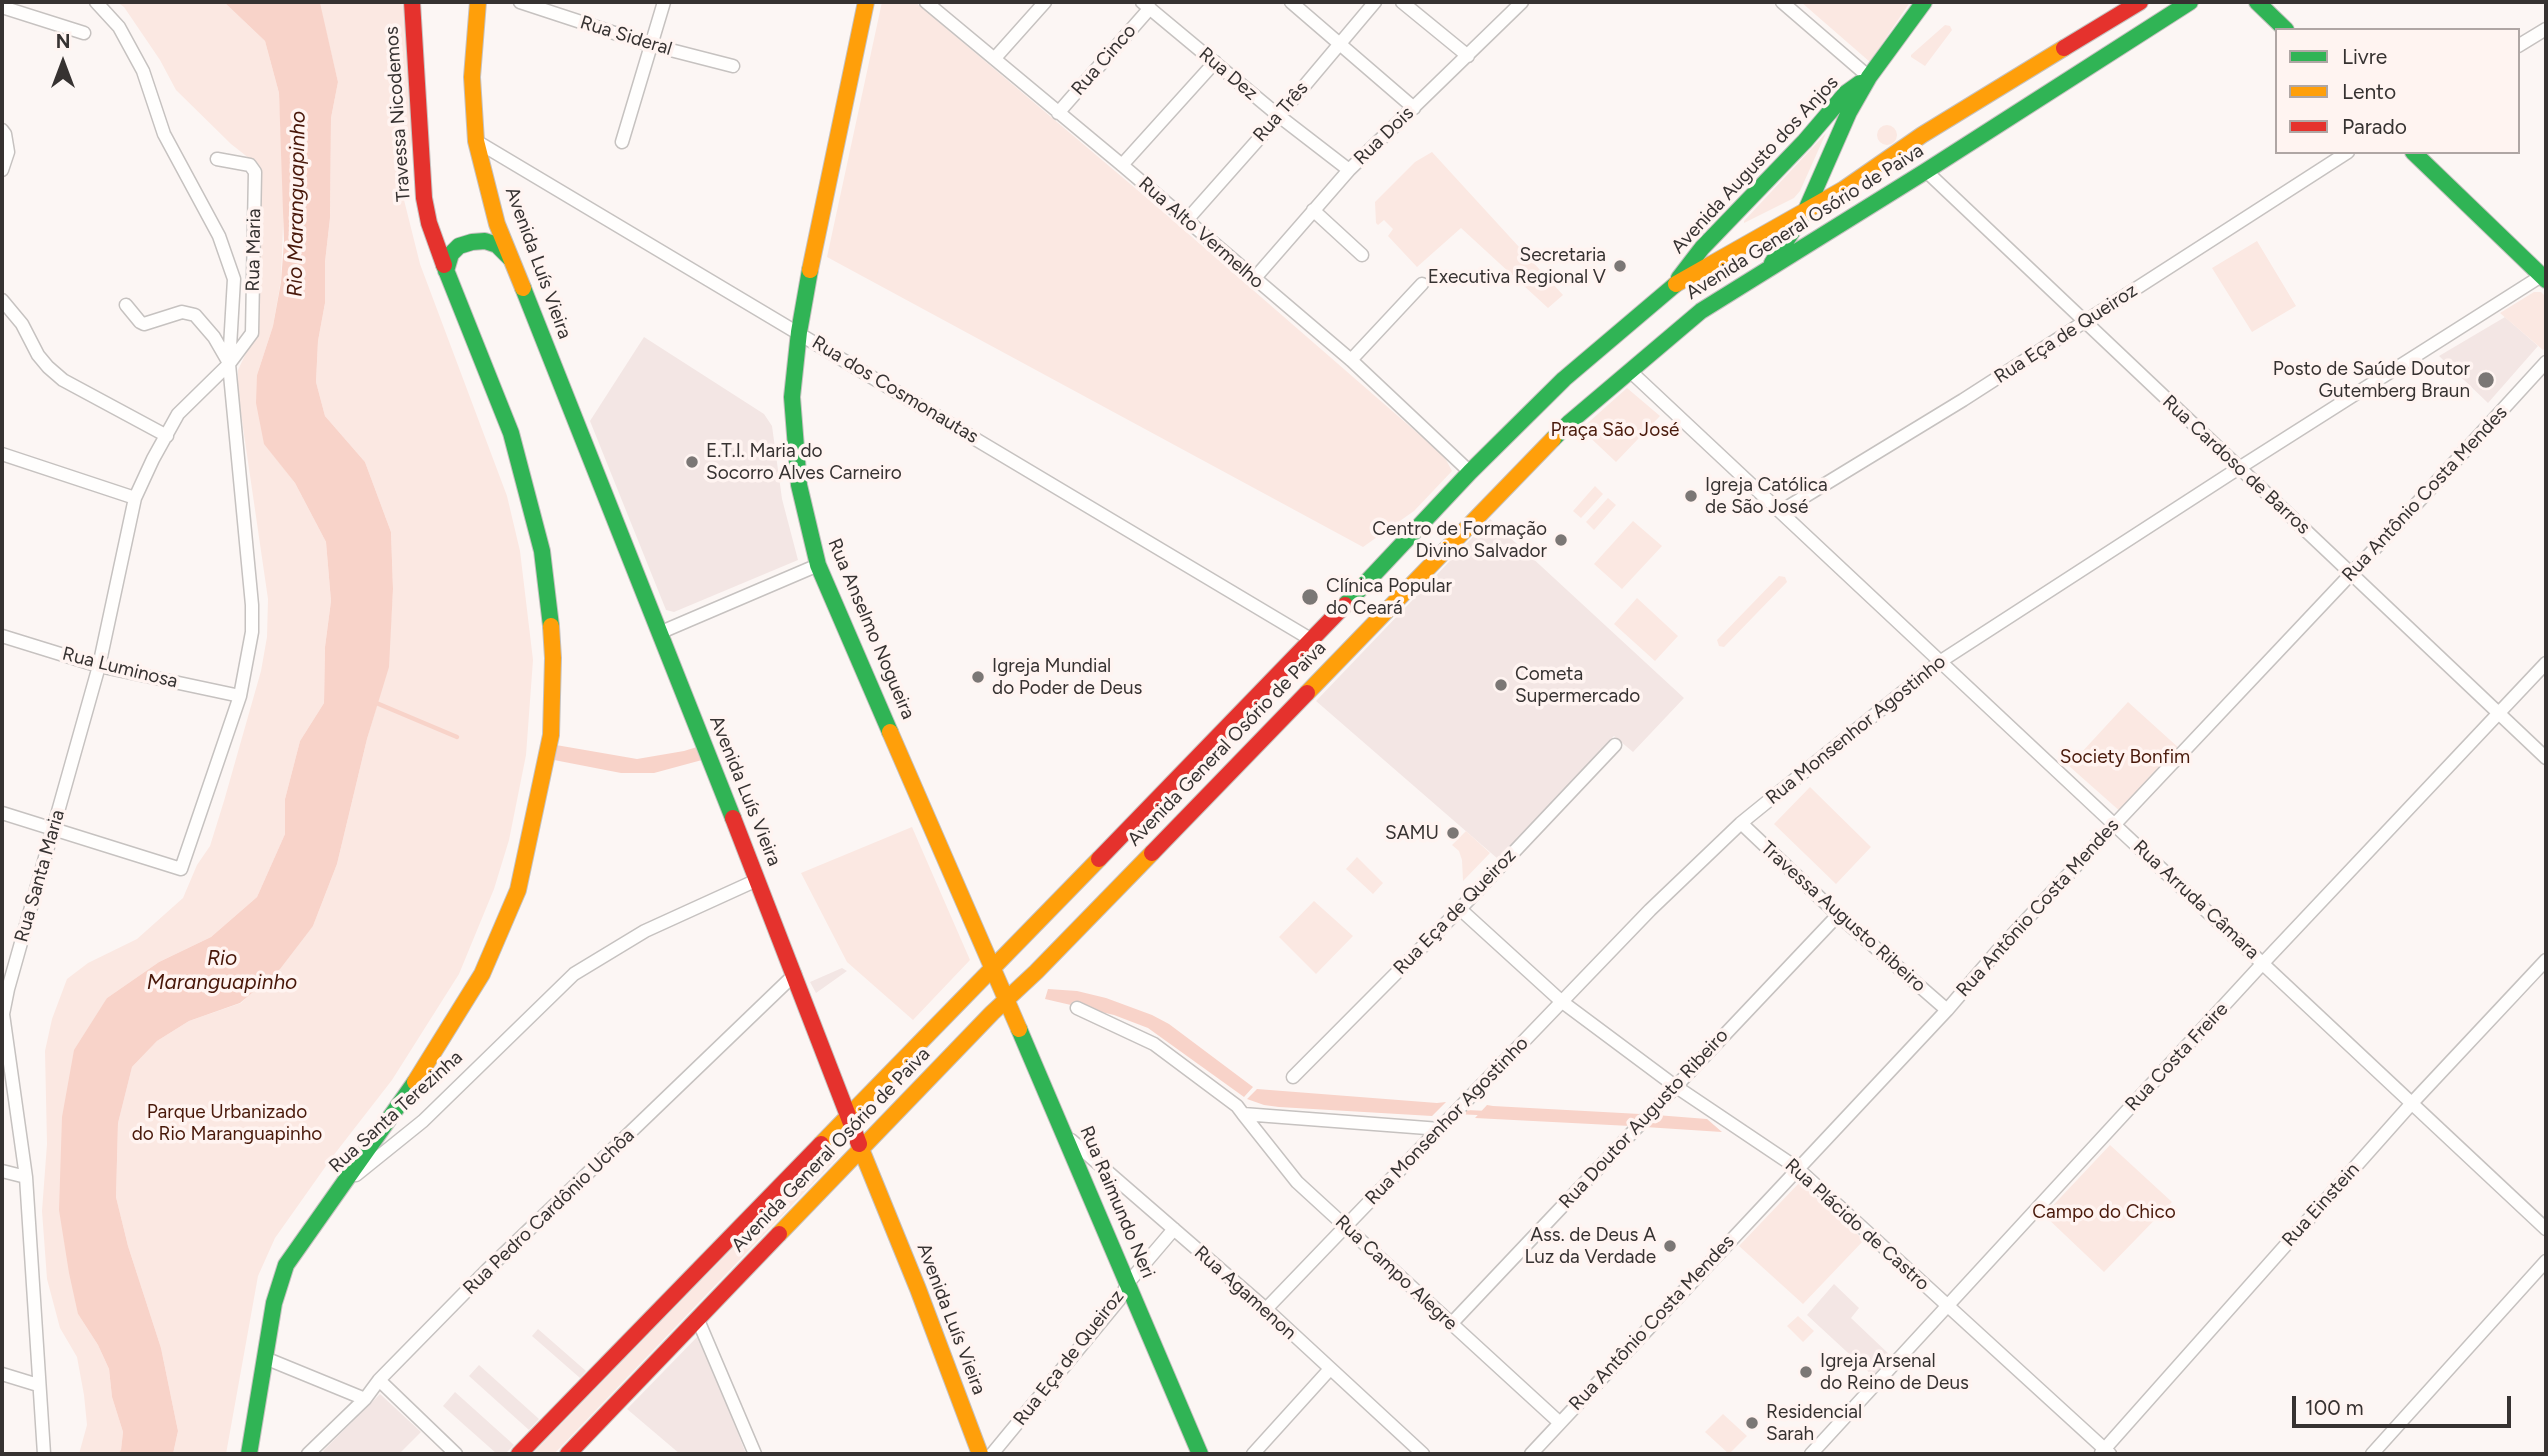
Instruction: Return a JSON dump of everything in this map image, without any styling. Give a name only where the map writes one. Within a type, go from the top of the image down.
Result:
[{"type":"main road","name":"Travessa Nicodemos","points":[[345,1184],[413,1086],[482,974],[518,890],[551,735],[553,658],[550,604],[542,551],[511,433],[429,223],[424,198],[412,2]]},
{"type":"main road","name":"Avenida Luís Vieira","points":[[478,2],[472,76],[476,141],[497,224],[795,974],[980,1454]]},
{"type":"main road","name":"Rua Anselmo Nogueira","points":[[866,2],[819,221],[799,332],[792,397],[794,443],[804,512],[818,565],[992,967]]},
{"type":"main road","name":"Avenida Augusto dos Anjos","points":[[1767,270],[1806,210],[1849,112],[1869,76],[1924,2]]},
{"type":"main road","name":"Avenida General Osório de Paiva","points":[[519,1454],[1312,640],[1469,472],[1564,379],[1674,285],[1843,189],[1922,135],[2140,2]]},
{"type":"main road","name":"Avenida General Osório de Paiva","points":[[568,1454],[1007,998],[1036,972],[1570,422],[1701,311],[2190,2]]},
{"type":"main road","points":[[2257,2],[2284,28]]},
{"type":"main road","name":"Avenida Augusto dos Anjos","points":[[1674,285],[1702,248],[1805,141],[1846,93],[1869,76]]},
{"type":"main road","points":[[2415,154],[2545,276]]},
{"type":"main road","points":[[446,271],[451,254],[459,246],[471,242],[485,241],[497,245],[511,259]]},
{"type":"main road","name":"Rua Raimundo Neri","points":[[992,967],[1200,1454]]},
{"type":"main road","name":"Rua Santa Terezinha","points":[[249,1454],[274,1303],[286,1265],[345,1184]]},
{"type":"street","points":[[2,813],[181,869],[240,696],[252,632],[252,606],[229,363],[234,279],[219,236],[164,134],[143,71],[119,27],[96,2]]},
{"type":"street","name":"Rua Sideral","points":[[520,2],[651,45],[733,66]]},
{"type":"street","points":[[622,142],[664,2]]},
{"type":"street","points":[[995,58],[1045,2]]},
{"type":"street","points":[[1290,2],[1414,108]]},
{"type":"street","name":"Rua Três","points":[[1186,221],[1375,2]]},
{"type":"street","points":[[1402,2],[1468,56]]},
{"type":"street","name":"Rua Dois","points":[[1254,278],[1349,170],[1522,2]]},
{"type":"street","points":[[1782,2],[1869,76]]},
{"type":"street","name":"Rua Alto Vermelho","points":[[928,3],[1351,360],[1469,472]]},
{"type":"street","name":"Rua Dez","points":[[1146,5],[1279,116],[1349,170]]},
{"type":"street","name":"Rua Cinco","points":[[1058,113],[1146,5]]},
{"type":"street","points":[[2,7],[84,33]]},
{"type":"street","points":[[2520,45],[2546,29]]},
{"type":"street","points":[[1122,165],[1215,62]]},
{"type":"street","points":[[2,130],[8,152],[2,170]]},
{"type":"street","name":"Rua dos Cosmonautas","points":[[476,141],[1312,640]]},
{"type":"street","name":"Rua Eça de Queiroz","points":[[1781,511],[2085,323],[2345,154]]},
{"type":"street","name":"Rua Maria","points":[[167,436],[178,414],[229,363],[252,333],[255,172],[250,165],[217,159]]},
{"type":"street","name":"Rua Cardoso de Barros","points":[[1926,171],[2546,758]]},
{"type":"street","points":[[1313,210],[1362,255]]},
{"type":"street","name":"Rua Monsenhor Agostinho","points":[[1266,1310],[1650,910],[1741,823],[1941,660],[2239,468],[2545,276]]},
{"type":"street","points":[[1351,360],[1422,284]]},
{"type":"street","points":[[2,300],[22,324],[48,368],[63,380],[167,436]]},
{"type":"street","points":[[126,305],[140,323],[144,324],[182,312],[195,314],[214,337],[229,363]]},
{"type":"street","name":"Rua Antônio Costa Mendes","points":[[1531,1454],[1947,1010],[2115,824],[2546,362]]},
{"type":"street","name":"Rua Arruda Câmara","points":[[1630,371],[2546,1229]]},
{"type":"street","name":"Rua Santa Maria","points":[[44,1454],[26,1177],[2,1014],[99,666],[135,498],[167,436]]},
{"type":"street","points":[[2,454],[135,498]]},
{"type":"street","points":[[659,633],[818,565]]},
{"type":"street","name":"Rua Luminosa","points":[[2,636],[99,666],[240,696]]},
{"type":"street","name":"Rua Costa Freire","points":[[1811,1454],[2263,963],[2546,663]]},
{"type":"street","name":"Rua Eça de Queiroz","points":[[1293,1077],[1460,909],[1615,745]]},
{"type":"street","name":"Travessa Augusto Ribeiro","points":[[1741,823],[1838,915],[1947,1010]]},
{"type":"street","name":"Rua Santa Terezinha","points":[[345,1184],[423,1121],[574,974],[645,931],[757,880]]},
{"type":"street","name":"Rua Plácido de Castro","points":[[1460,909],[1561,1001],[1675,1086],[1797,1168],[2104,1453]]},
{"type":"street","name":"Rua Doutor Augusto Ribeiro","points":[[1451,1324],[1838,915]]},
{"type":"street","name":"Rua Einstein","points":[[2104,1453],[2412,1103],[2546,960]]},
{"type":"street","name":"Rua Pedro Cardônio Uchôa","points":[[308,1454],[365,1399],[379,1380],[487,1270],[795,974]]},
{"type":"street","name":"Rua Campo Alegre","points":[[1077,1008],[1148,1040],[1240,1110],[1290,1174],[1560,1423]]},
{"type":"street","points":[[1240,1110],[1444,1125]]},
{"type":"street","name":"Rua Agamenon","points":[[1065,1135],[1266,1310],[1423,1454]]},
{"type":"street","points":[[2,1171],[26,1177]]},
{"type":"street","name":"Rua Eça de Queiroz","points":[[992,1454],[1174,1229]]},
{"type":"street","points":[[2372,1454],[2546,1261]]},
{"type":"street","points":[[698,1320],[755,1454]]},
{"type":"street","points":[[265,1358],[365,1399]]},
{"type":"street","points":[[1253,1454],[1330,1369]]},
{"type":"street","points":[[2,1374],[38,1385]]},
{"type":"street","points":[[379,1380],[456,1454]]},
{"type":"shaded area","name":"Posto de Saúde Doutor Gutemberg Braun","points":[[2505,317],[2538,346],[2488,403],[2439,356]]},
{"type":"shaded area","name":"E.T.I. Maria do Socorro Alves Carneiro","points":[[644,337],[764,414],[772,426],[782,499],[798,560],[674,612],[666,610],[590,421]]},
{"type":"shaded area","name":"Cometa Supermercado","points":[[1490,519],[1684,698],[1633,752],[1614,736],[1498,859],[1316,701]]},
{"type":"shaded area","points":[[842,968],[847,971],[816,993],[810,982]]},
{"type":"shaded area","points":[[1834,1284],[1859,1308],[1851,1318],[1891,1356],[1873,1376],[1807,1315]]},
{"type":"shaded area","points":[[538,1329],[586,1371],[580,1378],[532,1336]]},
{"type":"shaded area","points":[[700,1334],[746,1454],[680,1454],[627,1409]]},
{"type":"shaded area","points":[[479,1365],[539,1419],[529,1430],[469,1376]]},
{"type":"shaded area","points":[[455,1392],[514,1445],[505,1454],[497,1454],[443,1406]]},
{"type":"shaded area","points":[[380,1394],[421,1432],[399,1454],[326,1454],[323,1451]]},
{"type":"green space","points":[[117,2],[224,2],[265,41],[279,93],[284,198],[281,280],[273,326],[257,375],[265,444],[295,483],[326,542],[331,601],[325,647],[324,703],[300,741],[285,799],[285,834],[257,897],[211,937],[159,962],[107,998],[78,1314],[98,1345],[109,1369],[112,1397],[123,1432],[121,1451],[118,1454],[79,1454],[87,1425],[84,1395],[77,1357],[60,1328],[47,1279],[42,1211],[47,1144],[45,1051],[52,1019],[67,979],[88,963],[137,939],[183,898],[197,865],[210,846],[261,671],[267,637],[268,599],[238,393],[238,370],[255,334],[258,318],[259,166],[231,144],[176,90],[160,60],[124,7]]},
{"type":"green space","name":"Parque Urbanizado do Rio Maranguapinho","points":[[319,2],[405,2],[413,135],[401,188],[420,264],[507,496],[520,551],[533,660],[526,755],[509,840],[494,889],[459,974],[392,1080],[333,1156],[275,1238],[258,1276],[226,1454],[173,1454],[178,1431],[161,1348],[128,1246],[116,1197],[118,1123],[132,1067],[157,1041],[189,1021],[241,1003],[313,926],[337,864],[367,739],[388,667],[393,589],[391,532],[365,462],[325,416],[316,382],[318,341],[325,303],[325,262],[330,218],[331,118],[338,82]]},
{"type":"green space","points":[[882,2],[915,2],[1154,204],[1444,456],[1452,471],[1414,511],[1363,547],[827,257]]},
{"type":"green space","points":[[1801,2],[1910,2],[1870,62]]},
{"type":"green space","points":[[1945,25],[1952,30],[1925,66],[1911,57],[1911,55]]},
{"type":"green space","points":[[1887,125],[1894,128],[1897,135],[1894,142],[1887,145],[1880,142],[1877,135],[1880,128]]},
{"type":"green space","points":[[1826,133],[1800,191],[1794,198],[1744,223],[1744,221]]},
{"type":"green space","points":[[1432,152],[1563,295],[1548,308],[1461,228],[1417,267],[1388,236],[1393,229],[1384,220],[1378,225],[1376,223],[1375,202],[1415,162]]},
{"type":"green space","points":[[2257,241],[2296,306],[2252,332],[2212,268]]},
{"type":"green space","points":[[2534,292],[2541,292],[2546,297],[2546,346],[2543,350],[2500,313]]},
{"type":"green space","name":"Praça São José","points":[[1627,388],[1660,416],[1616,462],[1581,429]]},
{"type":"green space","points":[[1595,486],[1603,494],[1581,518],[1573,511]]},
{"type":"green space","points":[[1608,498],[1616,505],[1594,530],[1586,522]]},
{"type":"green space","points":[[1633,521],[1662,546],[1622,589],[1594,564]]},
{"type":"green space","points":[[1779,576],[1785,577],[1787,582],[1724,647],[1719,646],[1717,640]]},
{"type":"green space","points":[[1637,598],[1678,636],[1655,661],[1614,624]]},
{"type":"green space","name":"Society Bonfim","points":[[2128,702],[2180,749],[2122,813],[2069,766]]},
{"type":"green space","points":[[1810,787],[1871,847],[1836,884],[1774,824]]},
{"type":"green space","points":[[912,827],[970,960],[913,1020],[847,962],[801,873]]},
{"type":"green space","points":[[1466,831],[1490,853],[1463,881],[1462,860],[1459,851],[1452,845]]},
{"type":"green space","points":[[1357,857],[1383,883],[1373,894],[1346,869]]},
{"type":"green space","points":[[1314,901],[1353,936],[1316,974],[1279,937]]},
{"type":"green space","name":"Campo do Chico","points":[[2110,1145],[2172,1202],[2104,1272],[2044,1215]]},
{"type":"green space","points":[[832,1146],[838,1157],[554,1454],[532,1454]]},
{"type":"green space","points":[[1799,1183],[1864,1240],[1803,1304],[1739,1246]]},
{"type":"green space","points":[[1798,1316],[1814,1331],[1803,1342],[1787,1326]]},
{"type":"green space","points":[[1723,1414],[1747,1436],[1729,1454],[1705,1432]]},
{"type":"water","name":"Rio Maranguapinho","points":[[224,2],[320,3],[338,82],[331,118],[330,218],[325,262],[325,303],[318,341],[316,382],[325,416],[365,462],[391,532],[393,589],[389,667],[367,739],[337,864],[313,926],[280,969],[240,1003],[189,1021],[157,1041],[132,1067],[118,1123],[116,1197],[128,1246],[161,1348],[178,1431],[173,1454],[118,1454],[123,1432],[112,1397],[109,1369],[98,1345],[78,1314],[59,1210],[62,1117],[74,1050],[107,998],[159,962],[211,937],[257,897],[285,834],[285,799],[300,741],[324,703],[325,647],[331,601],[326,542],[295,483],[264,444],[256,403],[257,375],[273,326],[281,282],[284,241],[279,93],[265,41]]},
{"type":"water","points":[[556,745],[637,759],[697,747],[702,760],[654,773],[621,773],[554,760]]},
{"type":"water","points":[[1048,989],[1077,991],[1106,998],[1152,1015],[1169,1024],[1253,1087],[1244,1097],[1148,1028],[1114,1015],[1045,999]]},
{"type":"water","points":[[1257,1089],[1446,1102],[1432,1116],[1279,1107],[1247,1099]]},
{"type":"water","points":[[1487,1105],[1640,1114],[1630,1126],[1475,1118]]},
{"type":"water","points":[[1656,1115],[1707,1119],[1722,1132],[1645,1127]]},
{"type":"waterway","points":[[374,702],[457,737]]},
{"type":"waterway","points":[[1460,1112],[1483,1113]]},
{"type":"traffic: fast","points":[[1772,263],[1806,210],[1849,112],[1869,77],[1924,2]]},
{"type":"traffic: fast","points":[[1553,439],[1701,311],[2190,2]]},
{"type":"traffic: fast","points":[[2257,2],[2284,28]]},
{"type":"traffic: fast","points":[[1679,278],[1702,248],[1805,141],[1846,93],[1860,83]]},
{"type":"traffic: fast","points":[[2415,154],[2546,280]]},
{"type":"traffic: fast","points":[[446,271],[451,254],[459,246],[472,242],[485,241],[497,245],[510,258]]},
{"type":"traffic: fast","points":[[444,265],[511,433],[542,551],[551,626]]},
{"type":"traffic: fast","points":[[810,270],[799,332],[792,397],[799,485],[818,565],[890,732]]},
{"type":"traffic: fast","points":[[1345,605],[1470,472],[1564,379],[1676,284]]},
{"type":"traffic: fast","points":[[523,288],[733,818]]},
{"type":"traffic: fast","points":[[1019,1029],[1200,1454]]},
{"type":"traffic: fast","points":[[249,1454],[274,1303],[286,1265],[415,1082]]},
{"type":"traffic: slow","points":[[478,2],[472,77],[476,141],[497,224],[523,288]]},
{"type":"traffic: slow","points":[[810,270],[866,2]]},
{"type":"traffic: slow","points":[[1676,284],[1844,189],[1922,135],[2064,48]]},
{"type":"traffic: slow","points":[[1307,693],[1553,439]]},
{"type":"traffic: slow","points":[[415,1082],[482,974],[518,890],[551,735],[551,626]]},
{"type":"traffic: slow","points":[[890,732],[1019,1029]]},
{"type":"traffic: slow","points":[[779,1234],[992,1013],[1036,972],[1152,853]]},
{"type":"traffic: slow","points":[[821,1144],[1099,859]]},
{"type":"traffic: slow","points":[[859,1144],[918,1289],[980,1454]]},
{"type":"traffic: jam","points":[[412,2],[424,198],[429,223],[444,265]]},
{"type":"traffic: jam","points":[[2064,48],[2140,2]]},
{"type":"traffic: jam","points":[[1099,859],[1345,605]]},
{"type":"traffic: jam","points":[[1152,853],[1307,693]]},
{"type":"traffic: jam","points":[[733,818],[859,1144]]},
{"type":"traffic: jam","points":[[519,1454],[821,1144]]},
{"type":"traffic: jam","points":[[568,1454],[779,1234]]},
{"type":"place","name":"Secretaria Executiva Regional V","points":[[1620,266]]},
{"type":"place","name":"Posto de Saúde Doutor Gutemberg Braun","points":[[2486,380]]},
{"type":"place","name":"E.T.I. Maria do Socorro Alves Carneiro","points":[[692,462]]},
{"type":"place","name":"Igreja Católica de São José","points":[[1691,496]]},
{"type":"place","name":"Centro de Formação Divino Salvador","points":[[1561,540]]},
{"type":"place","name":"Clínica Popular do Ceará","points":[[1310,597]]},
{"type":"place","name":"Igreja Mundial do Poder de Deus","points":[[978,677]]},
{"type":"place","name":"Cometa Supermercado","points":[[1501,685]]},
{"type":"place","name":"SAMU","points":[[1453,833]]},
{"type":"place","name":"Ass. de Deus A Luz da Verdade","points":[[1670,1246]]},
{"type":"place","name":"Igreja Arsenal do Reino de Deus","points":[[1806,1372]]},
{"type":"place","name":"Residencial Sarah","points":[[1752,1423]]}]
